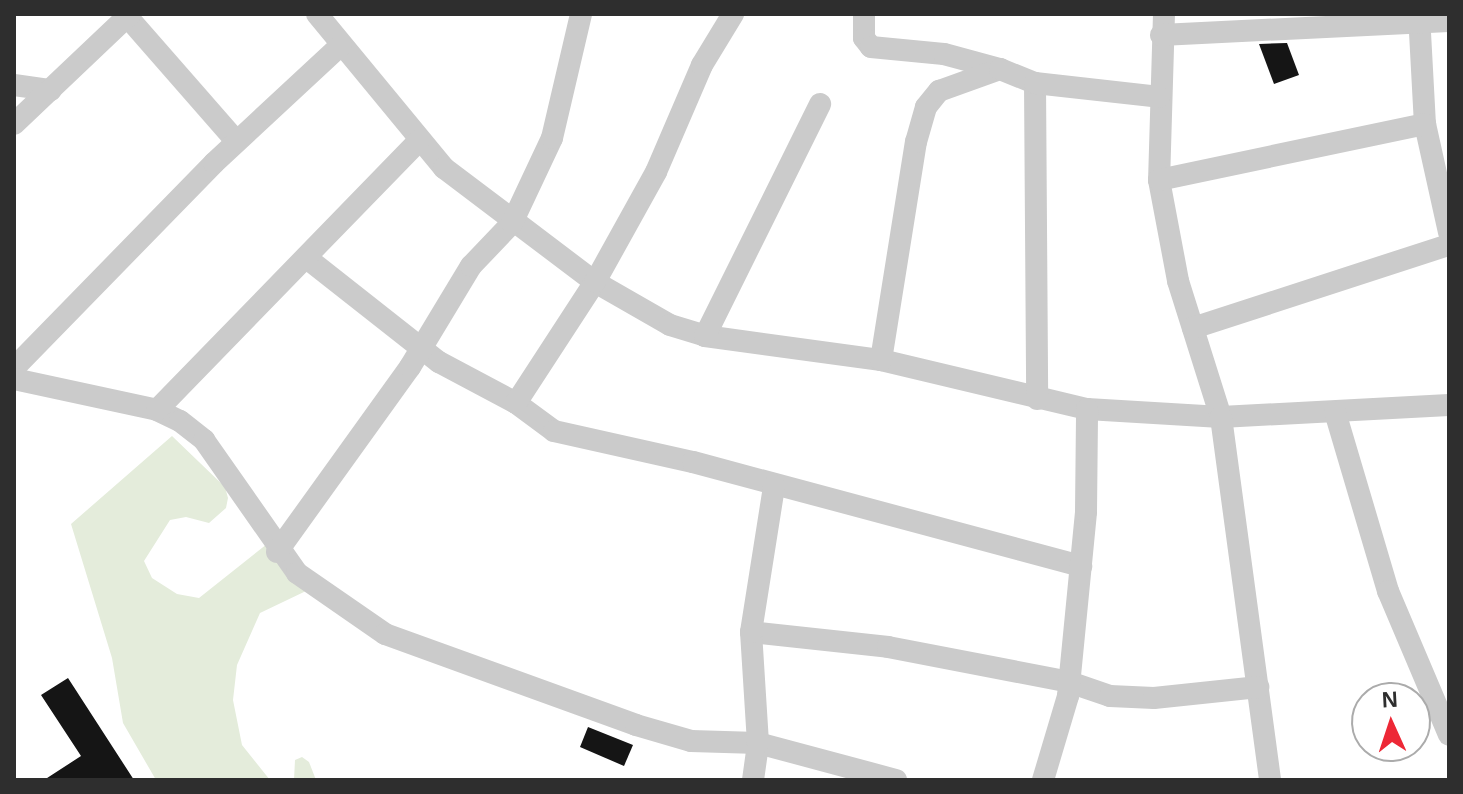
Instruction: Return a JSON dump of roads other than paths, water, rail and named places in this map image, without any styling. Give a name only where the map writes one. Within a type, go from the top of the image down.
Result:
[{"type":"street","points":[[317,14],[444,168],[512,223],[595,282],[670,325],[705,336],[881,360],[1087,409],[1221,417],[1449,405]]},
{"type":"street","points":[[277,552],[420,348],[471,266],[512,223],[552,138],[581,14]]},
{"type":"street","points":[[516,403],[595,282],[656,172],[702,65],[733,14]]},
{"type":"street","points":[[864,14],[864,38],[871,47],[988,61],[1035,83],[1159,97]]},
{"type":"street","points":[[14,124],[127,15],[236,141]]},
{"type":"street","points":[[1419,19],[1425,124],[1449,232]]},
{"type":"street","points":[[1270,780],[1221,417],[1178,281],[1159,180],[1162,25],[1419,19],[1449,21]]},
{"type":"street","points":[[14,368],[236,141],[341,45]]},
{"type":"street","points":[[911,53],[933,69],[939,91]]},
{"type":"street","points":[[881,360],[916,142],[926,107],[939,91],[1000,69]]},
{"type":"street","points":[[1035,83],[1037,399]]},
{"type":"street","points":[[14,85],[51,90]]},
{"type":"street","points":[[705,336],[820,104]]},
{"type":"street","points":[[1159,180],[1425,124]]},
{"type":"street","points":[[157,410],[308,259],[420,140]]},
{"type":"street","points":[[1193,328],[1449,245]]},
{"type":"street","points":[[308,259],[420,348],[516,403],[554,431],[1081,566]]},
{"type":"street","points":[[14,379],[157,410],[204,440],[277,552],[297,573],[385,634],[636,725],[691,741],[758,743],[896,780]]},
{"type":"street","points":[[1043,780],[1069,682],[1081,566],[1087,409]]},
{"type":"street","points":[[1335,412],[1388,591],[1449,735]]},
{"type":"street","points":[[753,780],[758,743],[751,632],[774,486]]},
{"type":"street","points":[[751,632],[834,638],[1069,682],[1084,692],[1110,696],[1154,698],[1258,687]]}]
